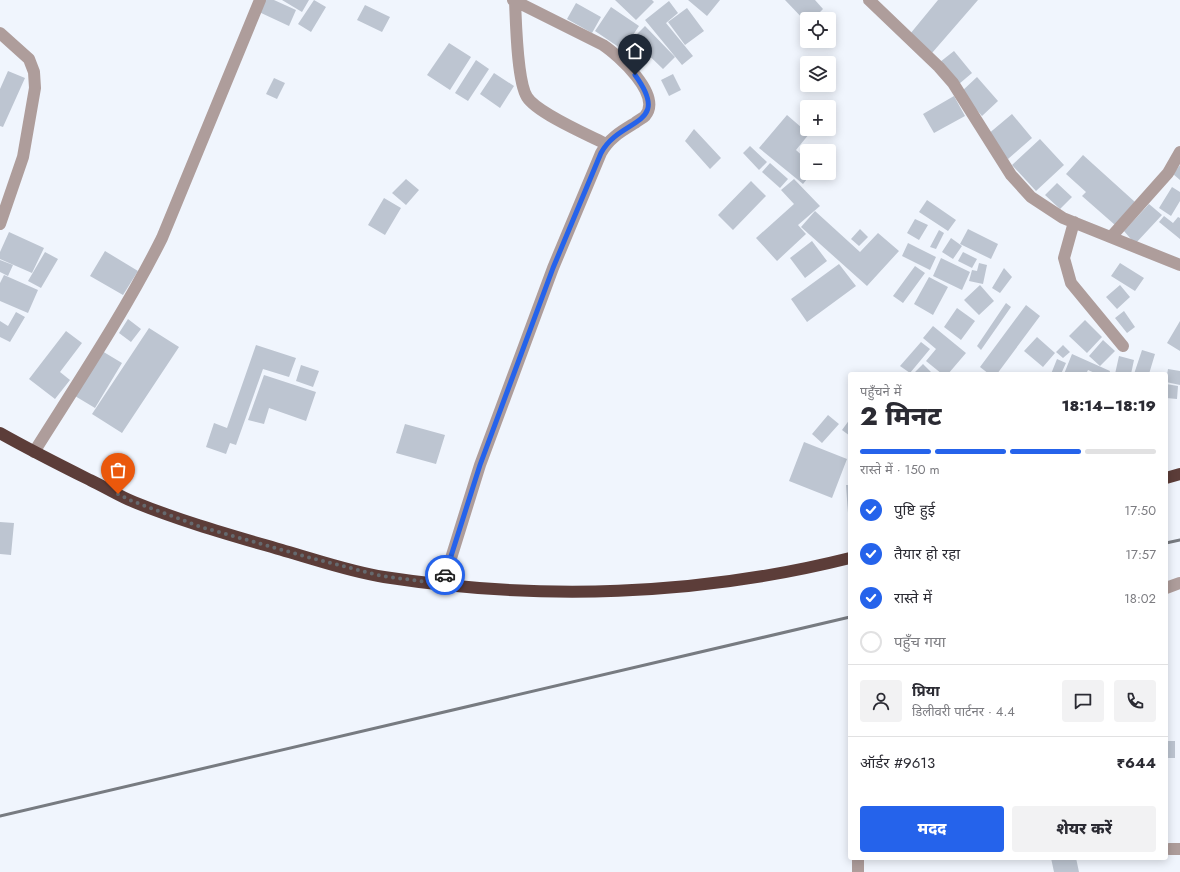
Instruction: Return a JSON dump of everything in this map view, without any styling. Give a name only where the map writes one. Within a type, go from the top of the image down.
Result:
[{"type":"highway","points":[[0,433],[34,452],[132,501],[201,527],[382,576],[443,584],[512,590],[640,591],[726,582],[811,568],[848,559]]},
{"type":"highway","points":[[1168,477],[1180,474]]},
{"type":"street","points":[[34,452],[107,335],[155,252],[260,0]]},
{"type":"street","points":[[443,584],[483,458],[553,268],[606,144],[613,137],[645,116],[649,109],[649,101],[640,82],[631,68],[615,53],[603,45],[514,0]]},
{"type":"street","points":[[514,0],[522,85],[527,98],[541,110],[606,144]]},
{"type":"street","points":[[868,0],[939,67],[952,83],[1011,175],[1031,197],[1047,208],[1074,222],[1180,265]]},
{"type":"street","points":[[0,33],[29,59],[34,72],[35,88],[23,157],[0,224]]},
{"type":"street","points":[[1111,237],[1168,173],[1180,152]]},
{"type":"street","points":[[1074,222],[1064,258],[1071,283],[1123,346]]},
{"type":"street","points":[[1168,587],[1180,583]]},
{"type":"street","points":[[858,860],[858,872]]},
{"type":"building","points":[[265,0],[274,0],[296,10],[289,26],[259,12]]},
{"type":"building","points":[[282,0],[309,0],[302,12]]},
{"type":"building","points":[[314,0],[326,7],[311,32],[298,24]]},
{"type":"building","points":[[615,0],[652,0],[654,2],[636,20]]},
{"type":"building","points":[[688,0],[720,0],[707,16]]},
{"type":"building","points":[[785,0],[815,0],[823,9],[820,12],[800,12],[800,16]]},
{"type":"building","points":[[938,0],[978,0],[932,53],[910,34]]},
{"type":"building","points":[[669,1],[678,13],[666,23],[693,56],[682,65],[645,20]]},
{"type":"building","points":[[576,3],[601,17],[592,33],[567,19]]},
{"type":"building","points":[[365,5],[390,17],[382,32],[357,20]]},
{"type":"building","points":[[611,7],[639,26],[623,50],[595,31]]},
{"type":"building","points":[[687,8],[704,31],[685,45],[668,22]]},
{"type":"building","points":[[645,26],[675,57],[663,69],[632,39]]},
{"type":"building","points":[[449,43],[471,57],[450,90],[427,75]]},
{"type":"building","points":[[954,51],[972,73],[959,84],[940,62]]},
{"type":"building","points":[[476,60],[489,69],[468,101],[455,93]]},
{"type":"building","points":[[8,71],[25,78],[3,127],[0,126],[0,89]]},
{"type":"building","points":[[494,73],[514,86],[500,108],[480,94]]},
{"type":"building","points":[[673,74],[681,90],[669,96],[661,80]]},
{"type":"building","points":[[977,77],[998,101],[982,116],[961,92]]},
{"type":"building","points":[[274,78],[285,83],[277,99],[266,94]]},
{"type":"building","points":[[954,96],[965,116],[934,133],[923,114]]},
{"type":"building","points":[[1012,114],[1032,138],[1008,159],[987,135]]},
{"type":"building","points":[[787,115],[800,126],[800,136],[807,136],[796,150],[800,154],[800,180],[806,180],[803,184],[759,148]]},
{"type":"building","points":[[694,129],[721,158],[710,169],[685,141]]},
{"type":"building","points":[[1040,139],[1064,165],[1036,191],[1012,165]]},
{"type":"building","points":[[750,146],[767,162],[759,170],[743,153]]},
{"type":"building","points":[[1083,155],[1135,202],[1115,225],[1082,196],[1086,192],[1066,174]]},
{"type":"building","points":[[770,163],[788,179],[780,188],[762,172]]},
{"type":"building","points":[[1180,165],[1180,180],[1173,174]]},
{"type":"building","points":[[406,179],[419,190],[406,205],[392,193]]},
{"type":"building","points":[[794,179],[820,206],[798,225],[806,234],[777,261],[756,238],[794,204],[781,190]]},
{"type":"building","points":[[751,181],[766,196],[733,230],[718,215]]},
{"type":"building","points":[[1057,183],[1072,197],[1060,209],[1045,195]]},
{"type":"building","points":[[1172,187],[1180,192],[1180,201],[1171,216],[1159,208]]},
{"type":"building","points":[[384,198],[401,208],[385,235],[368,225]]},
{"type":"building","points":[[927,200],[956,220],[948,231],[919,212]]},
{"type":"building","points":[[1149,204],[1162,215],[1135,244],[1124,231]]},
{"type":"building","points":[[815,211],[860,252],[878,233],[899,251],[867,286],[801,227]]},
{"type":"building","points":[[1164,216],[1173,223],[1178,217],[1180,218],[1180,239],[1159,222]]},
{"type":"building","points":[[915,219],[928,225],[919,240],[907,233]]},
{"type":"building","points":[[860,229],[868,237],[859,246],[851,239]]},
{"type":"building","points":[[968,229],[998,244],[991,259],[960,244]]},
{"type":"building","points":[[939,230],[944,233],[936,249],[930,247]]},
{"type":"building","points":[[9,232],[44,248],[32,273],[0,259],[0,252]]},
{"type":"building","points":[[951,238],[962,246],[953,259],[942,252]]},
{"type":"building","points":[[812,241],[827,261],[805,278],[790,258]]},
{"type":"building","points":[[908,243],[936,257],[930,270],[902,256]]},
{"type":"building","points":[[105,251],[138,271],[123,295],[90,276]]},
{"type":"building","points":[[45,252],[58,259],[41,288],[28,281]]},
{"type":"building","points":[[963,252],[977,259],[972,268],[958,261]]},
{"type":"building","points":[[941,258],[970,272],[962,290],[933,276]]},
{"type":"building","points":[[0,260],[13,265],[8,276],[0,272]]},
{"type":"building","points":[[979,263],[987,265],[983,284],[969,281],[972,270],[977,271]]},
{"type":"building","points":[[1120,263],[1144,278],[1135,291],[1111,276]]},
{"type":"building","points":[[839,264],[856,286],[807,322],[791,299]]},
{"type":"building","points":[[915,266],[925,273],[903,303],[893,296]]},
{"type":"building","points":[[1004,268],[1012,277],[1000,293],[992,288]]},
{"type":"building","points":[[4,275],[38,290],[28,313],[0,301],[0,283]]},
{"type":"building","points":[[929,277],[948,287],[933,315],[914,304]]},
{"type":"building","points":[[980,285],[994,301],[979,315],[964,300]]},
{"type":"building","points":[[1120,285],[1130,297],[1117,309],[1106,297]]},
{"type":"building","points":[[1006,303],[1011,307],[981,350],[977,346]]},
{"type":"building","points":[[1026,305],[1040,316],[998,372],[986,372],[980,367]]},
{"type":"building","points":[[957,308],[975,321],[961,340],[944,327]]},
{"type":"building","points":[[1124,311],[1135,327],[1127,333],[1115,318]]},
{"type":"building","points":[[16,312],[25,317],[10,342],[0,337],[0,321],[8,326]]},
{"type":"building","points":[[128,319],[141,329],[131,342],[119,333]]},
{"type":"building","points":[[1085,320],[1102,337],[1087,353],[1069,336]]},
{"type":"building","points":[[1180,321],[1180,351],[1167,343]]},
{"type":"building","points":[[933,326],[966,353],[950,372],[940,372],[926,361],[936,349],[923,338]]},
{"type":"building","points":[[149,328],[179,347],[122,433],[92,414]]},
{"type":"building","points":[[66,331],[82,343],[60,372],[70,380],[55,399],[29,379]]},
{"type":"building","points":[[1037,337],[1055,353],[1043,367],[1024,351]]},
{"type":"building","points":[[1103,340],[1115,351],[1100,366],[1089,356]]},
{"type":"building","points":[[921,342],[930,349],[911,372],[900,366]]},
{"type":"building","points":[[256,345],[296,358],[289,377],[263,369],[236,445],[230,443],[226,454],[206,447],[214,423],[227,428]]},
{"type":"building","points":[[1063,345],[1070,352],[1063,358],[1056,352]]},
{"type":"building","points":[[1142,350],[1155,354],[1150,372],[1135,372]]},
{"type":"building","points":[[102,351],[122,363],[95,408],[75,396]]},
{"type":"building","points":[[1072,354],[1110,371],[1092,372],[1088,370],[1087,372],[1065,372]]},
{"type":"building","points":[[1119,356],[1134,360],[1131,372],[1115,372]]},
{"type":"building","points":[[1057,359],[1066,363],[1062,372],[1052,372]]},
{"type":"building","points":[[923,364],[931,372],[915,372]]},
{"type":"building","points":[[301,365],[319,371],[313,387],[296,381]]},
{"type":"building","points":[[1168,369],[1180,371],[1180,385],[1168,382]]},
{"type":"building","points":[[264,375],[316,392],[306,421],[269,408],[264,424],[248,420]]},
{"type":"building","points":[[1168,384],[1178,386],[1177,399],[1168,398]]},
{"type":"building","points":[[828,415],[839,424],[822,443],[812,434]]},
{"type":"building","points":[[848,422],[848,434],[842,430]]},
{"type":"building","points":[[405,424],[445,435],[436,464],[396,453]]},
{"type":"building","points":[[804,442],[847,459],[832,498],[789,481]]},
{"type":"building","points":[[846,485],[848,485],[848,513]]},
{"type":"building","points":[[0,522],[14,523],[11,555],[0,554]]},
{"type":"building","points":[[1168,741],[1175,741],[1175,758],[1168,758]]},
{"type":"building","points":[[1051,860],[1076,860],[1079,872],[1054,872]]},
{"type":"railway","points":[[1168,543],[1180,540]]},
{"type":"railway","points":[[0,816],[848,617]]},
{"type":"way so far","points":[[118,494],[132,501],[201,527],[382,576],[443,584],[445,575]]},
{"type":"route","points":[[445,575],[480,465],[553,268],[601,153],[606,144],[613,137],[645,116],[649,109],[649,101],[635,75]]}]
